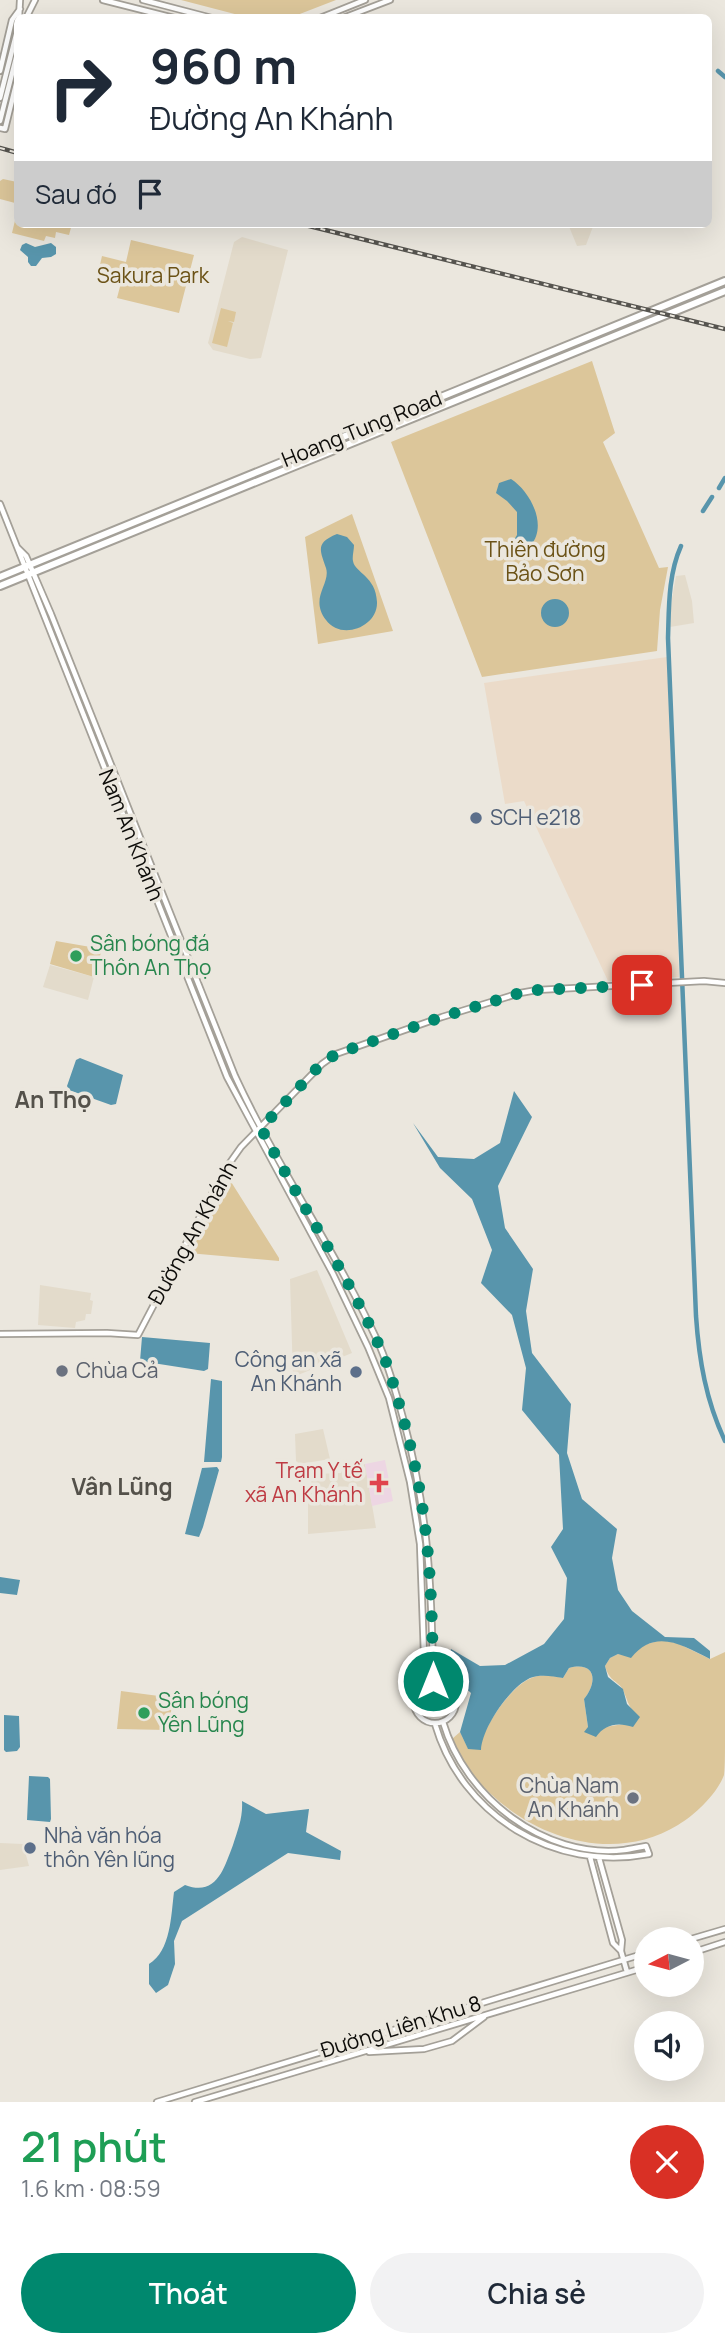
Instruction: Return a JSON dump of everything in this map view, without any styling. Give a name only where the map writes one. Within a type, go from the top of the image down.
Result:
[{"type":"main road","name":"Hoang Tung Road","points":[[0,586],[29,570],[725,281]]},
{"type":"main road","name":"Hoang Tung Road","points":[[0,577],[29,570],[725,291]]},
{"type":"main road","points":[[550,352],[554,361]]},
{"type":"main road","points":[[474,383],[478,392]]},
{"type":"street","points":[[19,14],[20,0]]},
{"type":"street","points":[[103,0],[158,14]]},
{"type":"street","points":[[143,0],[197,14]]},
{"type":"street","points":[[330,14],[365,0]]},
{"type":"street","points":[[353,14],[390,0]]},
{"type":"street","points":[[16,14],[20,9]]},
{"type":"street","points":[[0,71],[14,17]]},
{"type":"street","points":[[0,98],[14,41]]},
{"type":"street","points":[[0,121],[14,66]]},
{"type":"street","points":[[2,128],[14,89]]},
{"type":"street","points":[[0,504],[29,570]]},
{"type":"street","name":"Nam An Khánh","points":[[29,570],[58,631],[235,1076],[379,1344],[397,1393],[418,1479],[430,1563],[433,1681]]},
{"type":"street","name":"Nam An Khánh","points":[[29,570],[51,634],[227,1077],[333,1274],[389,1398],[410,1480],[422,1564],[425,1683]]},
{"type":"street","points":[[51,634],[58,631]]},
{"type":"street","points":[[177,952],[185,951]]},
{"type":"street","name":"Đường An Khánh","points":[[0,1334],[94,1332],[138,1335],[224,1171],[241,1147],[329,1058],[373,1040],[506,997],[537,990],[682,982],[725,983]]},
{"type":"street","points":[[410,1480],[418,1479]]},
{"type":"street","points":[[433,1681],[451,1688],[456,1700],[453,1714],[443,1722],[435,1724],[422,1720],[414,1707],[415,1693],[425,1683],[433,1681]]},
{"type":"street","points":[[435,1724],[454,1770],[470,1792],[490,1811],[538,1843],[574,1855],[599,1858],[649,1854],[646,1846],[612,1850],[573,1846],[548,1839],[510,1817],[490,1801],[470,1779],[452,1747],[443,1722]]},
{"type":"street","points":[[590,1857],[613,1943],[621,1951],[628,1972]]},
{"type":"street","points":[[599,1858],[622,1940],[621,1951]]},
{"type":"street","points":[[704,1935],[725,1929]]},
{"type":"street","points":[[704,1949],[725,1942]]},
{"type":"street","name":"Đường Liên Khu 8","points":[[157,2102],[634,1956]]},
{"type":"street","name":"Đường Liên Khu 8","points":[[195,2102],[634,1970]]},
{"type":"street","points":[[361,2052],[424,2049],[452,2041],[488,2014]]},
{"type":"shaded area","points":[[570,228],[592,228],[586,245],[577,246]]},
{"type":"shaded area","points":[[242,237],[288,250],[261,358],[250,359],[213,350],[208,343],[234,242]]},
{"type":"shaded area","points":[[685,575],[694,623],[670,627],[676,576]]},
{"type":"shaded area","points":[[667,657],[679,977],[608,981],[524,801],[505,804],[484,683]]},
{"type":"shaded area","points":[[50,965],[94,977],[88,1000],[43,987]]},
{"type":"shaded area","points":[[317,1270],[352,1353],[293,1377],[290,1279]]},
{"type":"shaded area","points":[[40,1285],[91,1293],[91,1314],[86,1314],[85,1320],[76,1322],[75,1328],[38,1325]]},
{"type":"shaded area","points":[[323,1429],[330,1459],[300,1464],[296,1461],[295,1434]]},
{"type":"shaded area","name":"Trạm Y tế xã An Khánh","points":[[385,1460],[393,1501],[372,1506],[365,1464]]},
{"type":"shaded area","points":[[365,1464],[376,1528],[308,1534],[308,1490],[313,1478],[317,1474],[341,1473],[343,1469]]},
{"type":"shaded area","points":[[0,1843],[23,1844],[29,1866],[0,1870]]},
{"type":"green space","points":[[181,0],[336,0],[300,14],[235,14]]},
{"type":"green space","points":[[0,181],[14,181],[14,203],[0,199]]},
{"type":"green space","points":[[14,225],[14,228],[71,228],[69,235],[56,232],[55,238],[46,236],[44,241],[12,233]]},
{"type":"green space","name":"Sakura Park","points":[[131,240],[194,255],[179,313],[117,298],[123,275],[99,269],[102,256],[126,262]]},
{"type":"green space","points":[[221,308],[236,312],[234,322],[228,321],[233,323],[227,347],[212,343]]},
{"type":"green space","name":"Thiên đường Bảo Sơn","points":[[592,361],[615,433],[603,442],[659,568],[668,567],[660,610],[657,651],[482,677],[391,442]]},
{"type":"green space","points":[[352,514],[393,631],[318,644],[305,537]]},
{"type":"green space","name":"Sân bóng đá Thôn An Thọ","points":[[56,941],[102,949],[94,977],[50,964]]},
{"type":"green space","points":[[228,1177],[279,1258],[279,1261],[188,1253]]},
{"type":"green space","points":[[661,1640],[677,1643],[710,1659],[725,1652],[724,1775],[705,1803],[685,1821],[655,1836],[631,1842],[606,1844],[581,1841],[533,1824],[512,1811],[486,1789],[469,1769],[452,1739],[460,1732],[468,1748],[481,1742],[495,1714],[510,1695],[526,1681],[538,1676],[563,1678],[569,1668],[589,1670],[593,1680],[584,1699],[588,1727],[598,1733],[605,1727],[624,1724],[634,1713],[623,1690],[609,1676],[605,1666],[610,1658],[618,1654],[625,1655]]},
{"type":"green space","name":"Sân bóng Yên Lũng","points":[[121,1691],[174,1698],[167,1730],[117,1729]]},
{"type":"water","points":[[26,243],[35,247],[51,243],[56,247],[56,254],[42,258],[36,266],[31,266],[28,257],[20,250]]},
{"type":"water","points":[[511,479],[525,492],[537,518],[536,537],[531,545],[520,544],[514,540],[517,535],[517,512],[496,493],[499,483]]},
{"type":"water","points":[[337,534],[347,537],[354,545],[355,565],[376,593],[376,611],[372,618],[358,628],[349,630],[340,630],[326,620],[320,605],[327,574],[321,548],[325,541]]},
{"type":"water","points":[[555,599],[565,603],[569,613],[565,623],[555,627],[545,623],[541,613],[545,603]]},
{"type":"water","points":[[80,1058],[123,1075],[116,1104],[111,1105],[69,1090],[67,1086],[76,1060]]},
{"type":"water","points":[[514,1091],[532,1117],[498,1186],[505,1228],[533,1269],[526,1311],[532,1353],[571,1404],[567,1453],[582,1499],[617,1529],[612,1558],[618,1590],[632,1611],[665,1637],[694,1638],[710,1651],[710,1659],[679,1645],[659,1641],[640,1649],[631,1658],[618,1654],[610,1658],[605,1666],[608,1677],[623,1689],[627,1704],[640,1717],[633,1727],[612,1725],[603,1729],[596,1737],[584,1732],[588,1727],[584,1699],[593,1680],[589,1670],[569,1668],[563,1678],[530,1678],[514,1690],[491,1720],[481,1750],[468,1749],[460,1732],[471,1693],[446,1670],[451,1649],[480,1666],[505,1665],[544,1644],[564,1619],[567,1578],[551,1547],[563,1529],[559,1455],[522,1410],[526,1368],[512,1315],[481,1283],[492,1250],[472,1199],[440,1168],[413,1123],[438,1157],[474,1159],[500,1143]]},
{"type":"water","points":[[142,1337],[210,1343],[208,1369],[204,1371],[140,1361]]},
{"type":"water","points":[[211,1379],[222,1381],[221,1462],[204,1462]]},
{"type":"water","points":[[217,1467],[219,1470],[199,1537],[185,1534],[202,1468]]},
{"type":"water","points":[[0,1577],[20,1580],[17,1595],[0,1593]]},
{"type":"water","points":[[4,1715],[19,1716],[20,1747],[17,1751],[4,1750]]},
{"type":"water","points":[[29,1776],[50,1779],[50,1822],[27,1820]]},
{"type":"water","points":[[242,1801],[266,1814],[309,1809],[306,1832],[341,1851],[340,1860],[288,1853],[182,1921],[174,1941],[175,1964],[168,1985],[156,1993],[149,1984],[149,1964],[162,1951],[166,1942],[174,1892],[185,1885],[205,1887],[218,1878],[237,1834]]},
{"type":"waterway","points":[[718,71],[725,77]]},
{"type":"waterway","points":[[719,488],[725,478]]},
{"type":"waterway","points":[[703,511],[712,497]]},
{"type":"waterway","points":[[681,546],[671,580],[668,638],[696,1316],[704,1380],[725,1441]]},
{"type":"railway","points":[[0,148],[14,152]]},
{"type":"railway","points":[[317,228],[725,329]]},
{"type":"place","name":"SCH e218","points":[[476,818]]},
{"type":"place","name":"Sân bóng đá Thôn An Thọ","points":[[76,956]]},
{"type":"place","name":"Chùa Cả","points":[[62,1371]]},
{"type":"place","name":"Công an xã An Khánh","points":[[356,1372]]},
{"type":"place","name":"Trạm Y tế xã An Khánh","points":[[379,1483]]},
{"type":"place","name":"Sân bóng Yên Lũng","points":[[144,1713]]},
{"type":"place","name":"Chùa Nam An Khánh","points":[[633,1798]]},
{"type":"place","name":"Nhà văn hóa thôn Yên lũng","points":[[30,1848]]},
{"type":"district","name":"An Thọ","points":[[53,1100]]},
{"type":"district","name":"Vân Lũng","points":[[122,1487]]},
{"type":"route","points":[[433,1681],[430,1563],[424,1511],[397,1393],[379,1344],[261,1128],[321,1064],[336,1054],[373,1040],[520,993],[642,985]]}]
